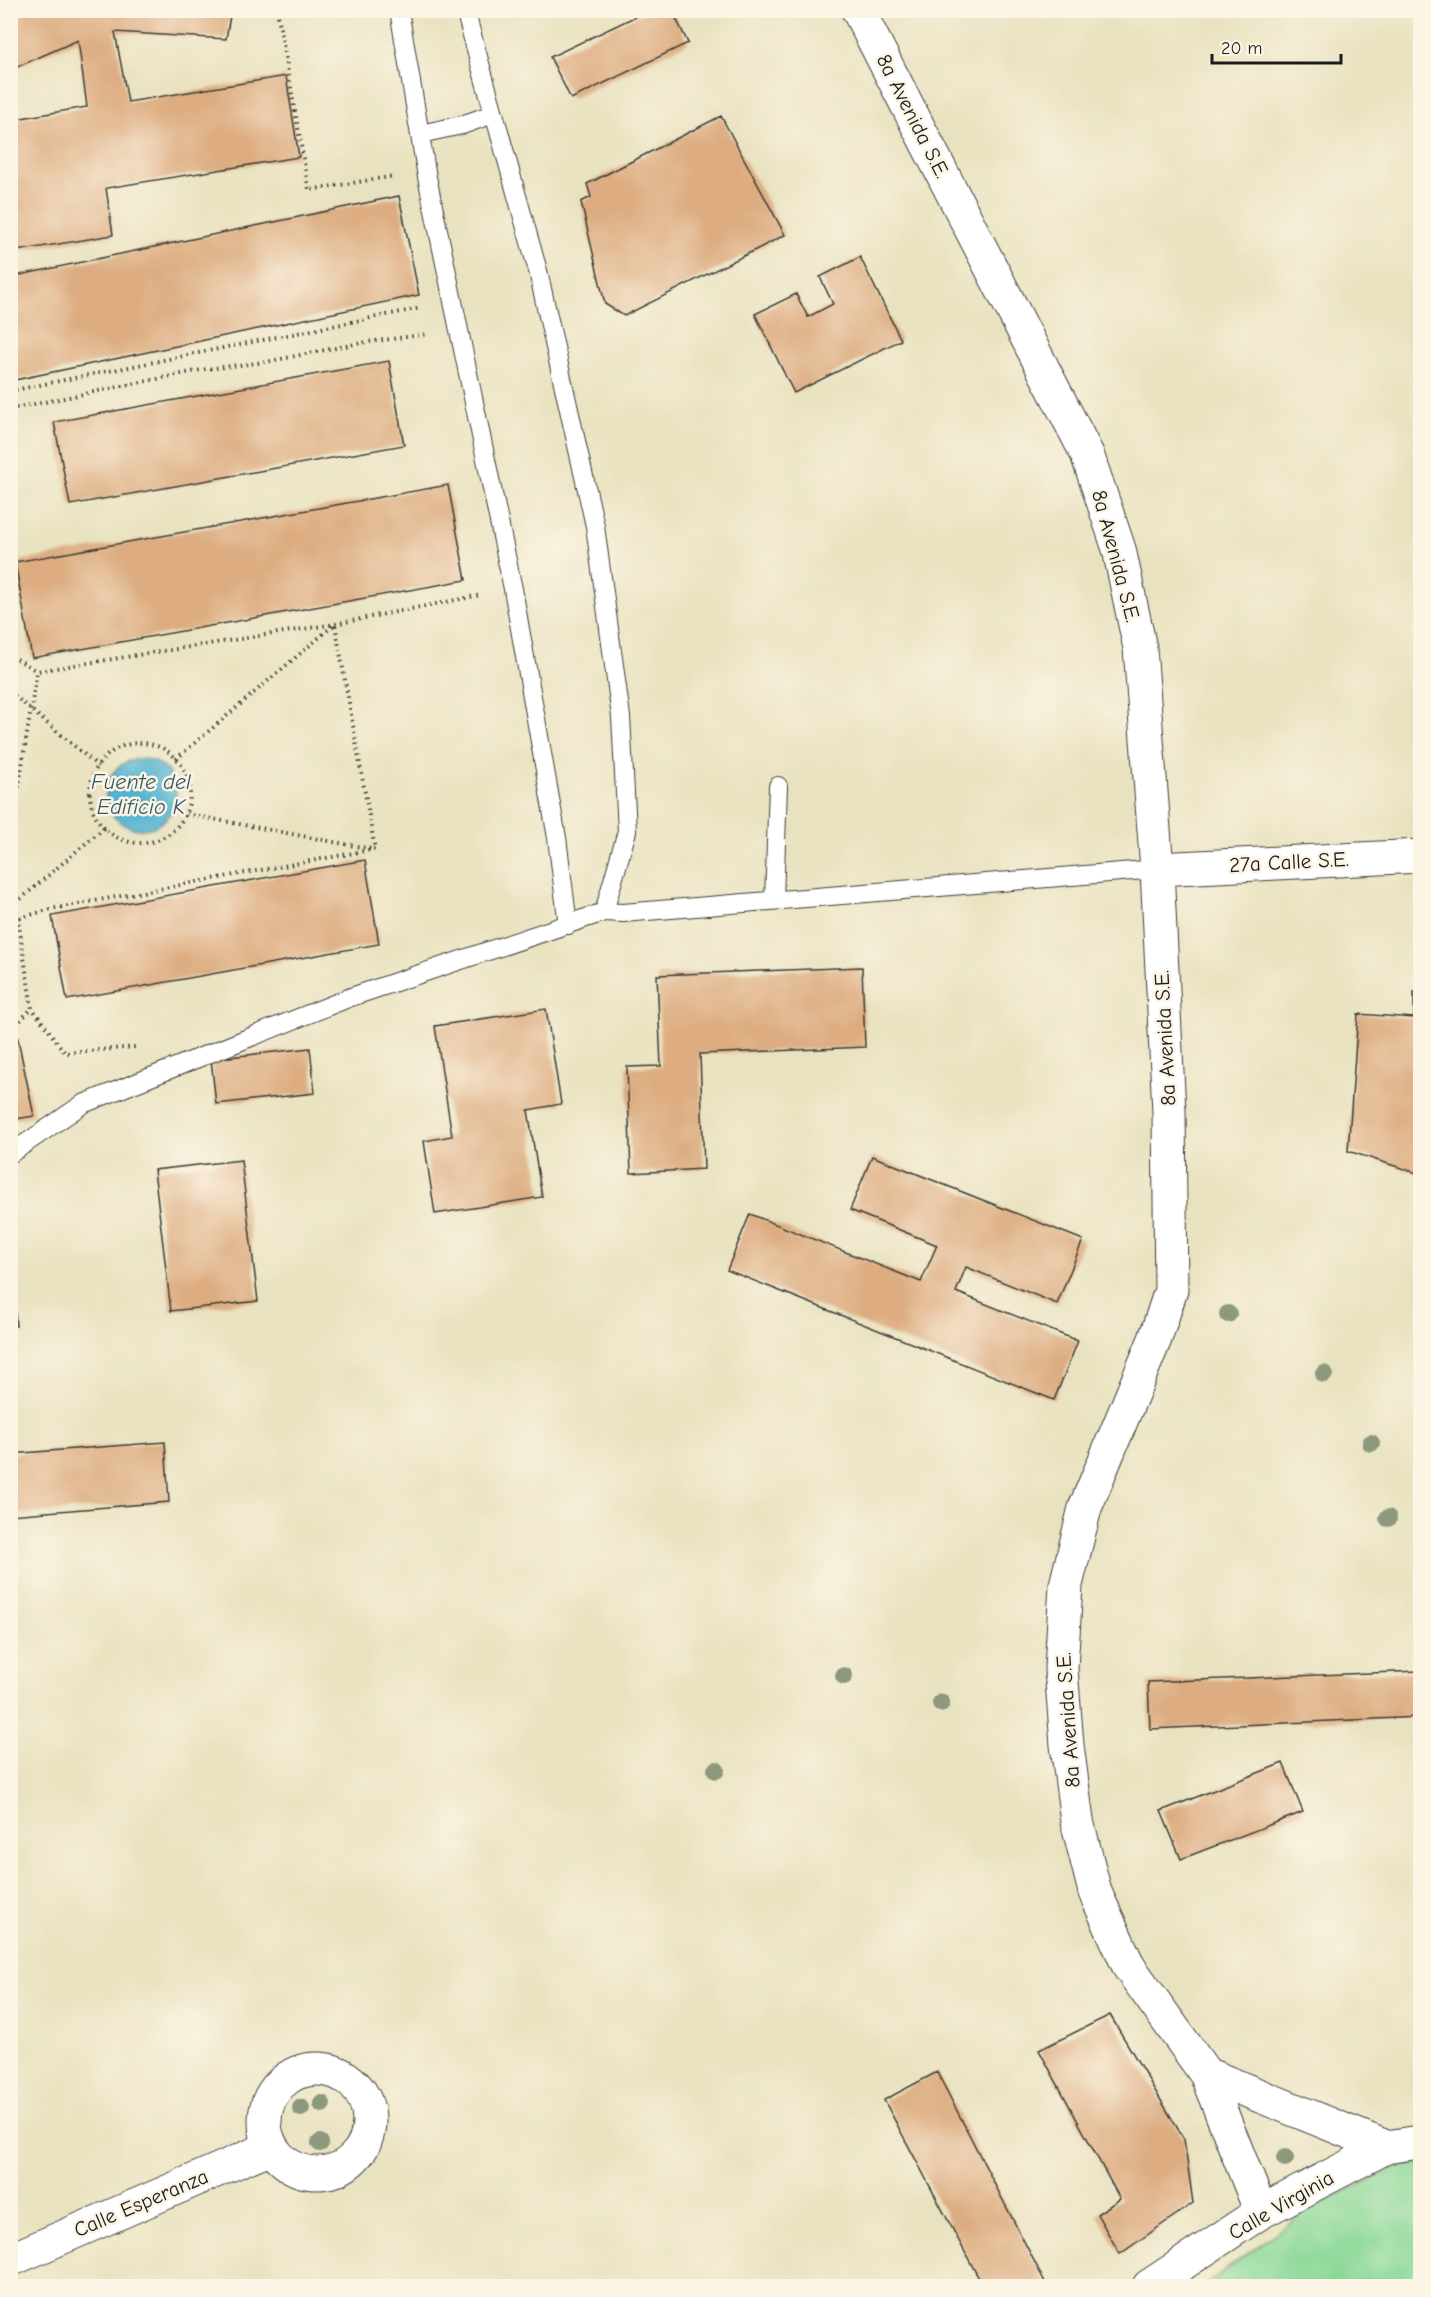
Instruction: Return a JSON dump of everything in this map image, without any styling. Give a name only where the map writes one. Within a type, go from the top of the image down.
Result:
[{"type":"street","name":"8a Avenida S.E.","points":[[858,10],[1087,454],[1119,549],[1140,648],[1157,869],[1169,1112],[1171,1290],[1155,1339],[1085,1508],[1066,1585],[1061,1669],[1067,1745],[1077,1821],[1095,1892],[1129,1967],[1206,2074],[1261,2212]]},
{"type":"street","name":"27a Calle S.E.","points":[[1157,869],[1420,856]]},
{"type":"street","points":[[1206,2074],[1386,2147]]},
{"type":"street","name":"Calle Virginia","points":[[1149,2286],[1261,2212],[1386,2147],[1420,2142]]},
{"type":"street","name":"Calle Esperanza","points":[[10,2260],[271,2147]]},
{"type":"lane","points":[[399,10],[427,177],[513,589],[557,838],[568,925]]},
{"type":"lane","points":[[465,10],[541,282],[595,526],[611,636],[625,764],[627,831],[604,912]]},
{"type":"lane","points":[[420,134],[462,125],[494,114]]},
{"type":"lane","points":[[774,900],[778,786]]},
{"type":"lane","points":[[10,1154],[83,1104],[351,997],[514,940],[604,912],[623,913],[1157,869]]},
{"type":"path","points":[[277,10],[309,190],[398,176],[427,177]]},
{"type":"path","points":[[10,391],[454,302]]},
{"type":"path","points":[[10,409],[206,369],[266,362],[360,343],[460,329]]},
{"type":"path","points":[[10,650],[12,656],[37,671],[335,624],[513,589]]},
{"type":"path","points":[[176,759],[335,624]]},
{"type":"path","points":[[335,624],[375,849]]},
{"type":"path","points":[[10,841],[37,671]]},
{"type":"path","points":[[10,692],[98,766]]},
{"type":"path","points":[[141,744],[157,747],[176,759],[186,773],[190,787],[186,814],[171,833],[156,841],[129,842],[112,835],[95,814],[90,796],[92,779],[98,766],[110,754],[124,746],[141,744]]},
{"type":"path","points":[[186,814],[375,849]]},
{"type":"path","points":[[16,903],[105,827]]},
{"type":"path","points":[[20,918],[51,909],[375,849]]},
{"type":"path","points":[[10,870],[20,918],[32,1008],[65,1053],[147,1046]]},
{"type":"path","points":[[16,1025],[32,1008]]},
{"type":"green space","points":[[1420,2163],[1420,2286],[1204,2286],[1311,2207],[1401,2166]]},
{"type":"water","name":"Fuente del Edificio K","points":[[141,759],[154,762],[166,769],[173,781],[176,794],[173,807],[166,819],[154,826],[141,829],[128,826],[116,819],[109,807],[106,794],[109,781],[116,769],[128,762]]},
{"type":"building","points":[[10,10],[231,10],[226,39],[115,32],[128,102],[286,76],[299,157],[106,188],[113,235],[17,251],[10,213],[10,120],[87,107],[78,40],[10,70]]},
{"type":"building","points":[[649,10],[672,10],[688,43],[571,99],[550,57]]},
{"type":"building","points":[[721,116],[785,235],[624,316],[605,304],[581,202],[591,197],[587,184]]},
{"type":"building","points":[[399,196],[419,295],[10,381],[10,277]]},
{"type":"building","points":[[860,257],[901,340],[794,393],[755,314],[796,294],[808,317],[833,304],[820,277]]},
{"type":"building","points":[[389,361],[404,445],[70,505],[54,422]]},
{"type":"building","points":[[448,485],[466,580],[32,658],[15,562]]},
{"type":"building","points":[[365,860],[379,944],[67,1000],[52,916]]},
{"type":"building","points":[[862,967],[865,1047],[700,1054],[704,1169],[631,1173],[627,1067],[661,1066],[657,975]]},
{"type":"building","points":[[1414,992],[1420,992],[1420,1174],[1348,1151],[1358,1014],[1414,1018]]},
{"type":"building","points":[[10,1001],[34,1116],[10,1120]]},
{"type":"building","points":[[546,1009],[561,1104],[528,1110],[542,1197],[435,1214],[424,1141],[452,1136],[435,1026]]},
{"type":"building","points":[[310,1048],[315,1093],[216,1104],[211,1059]]},
{"type":"building","points":[[872,1156],[1083,1240],[1057,1304],[966,1267],[956,1292],[1078,1341],[1054,1400],[727,1270],[750,1214],[921,1282],[937,1245],[850,1210]]},
{"type":"building","points":[[241,1160],[258,1301],[171,1311],[154,1170]]},
{"type":"building","points":[[10,1208],[16,1326],[10,1326]]},
{"type":"building","points":[[165,1442],[169,1502],[10,1515],[10,1454]]},
{"type":"building","points":[[1420,1671],[1420,1717],[1150,1729],[1148,1682]]},
{"type":"building","points":[[1283,1763],[1303,1812],[1181,1859],[1161,1811]]},
{"type":"building","points":[[1110,2015],[1184,2139],[1193,2203],[1120,2254],[1097,2214],[1120,2199],[1039,2050]]},
{"type":"building","points":[[937,2072],[1047,2286],[983,2286],[884,2100]]}]
